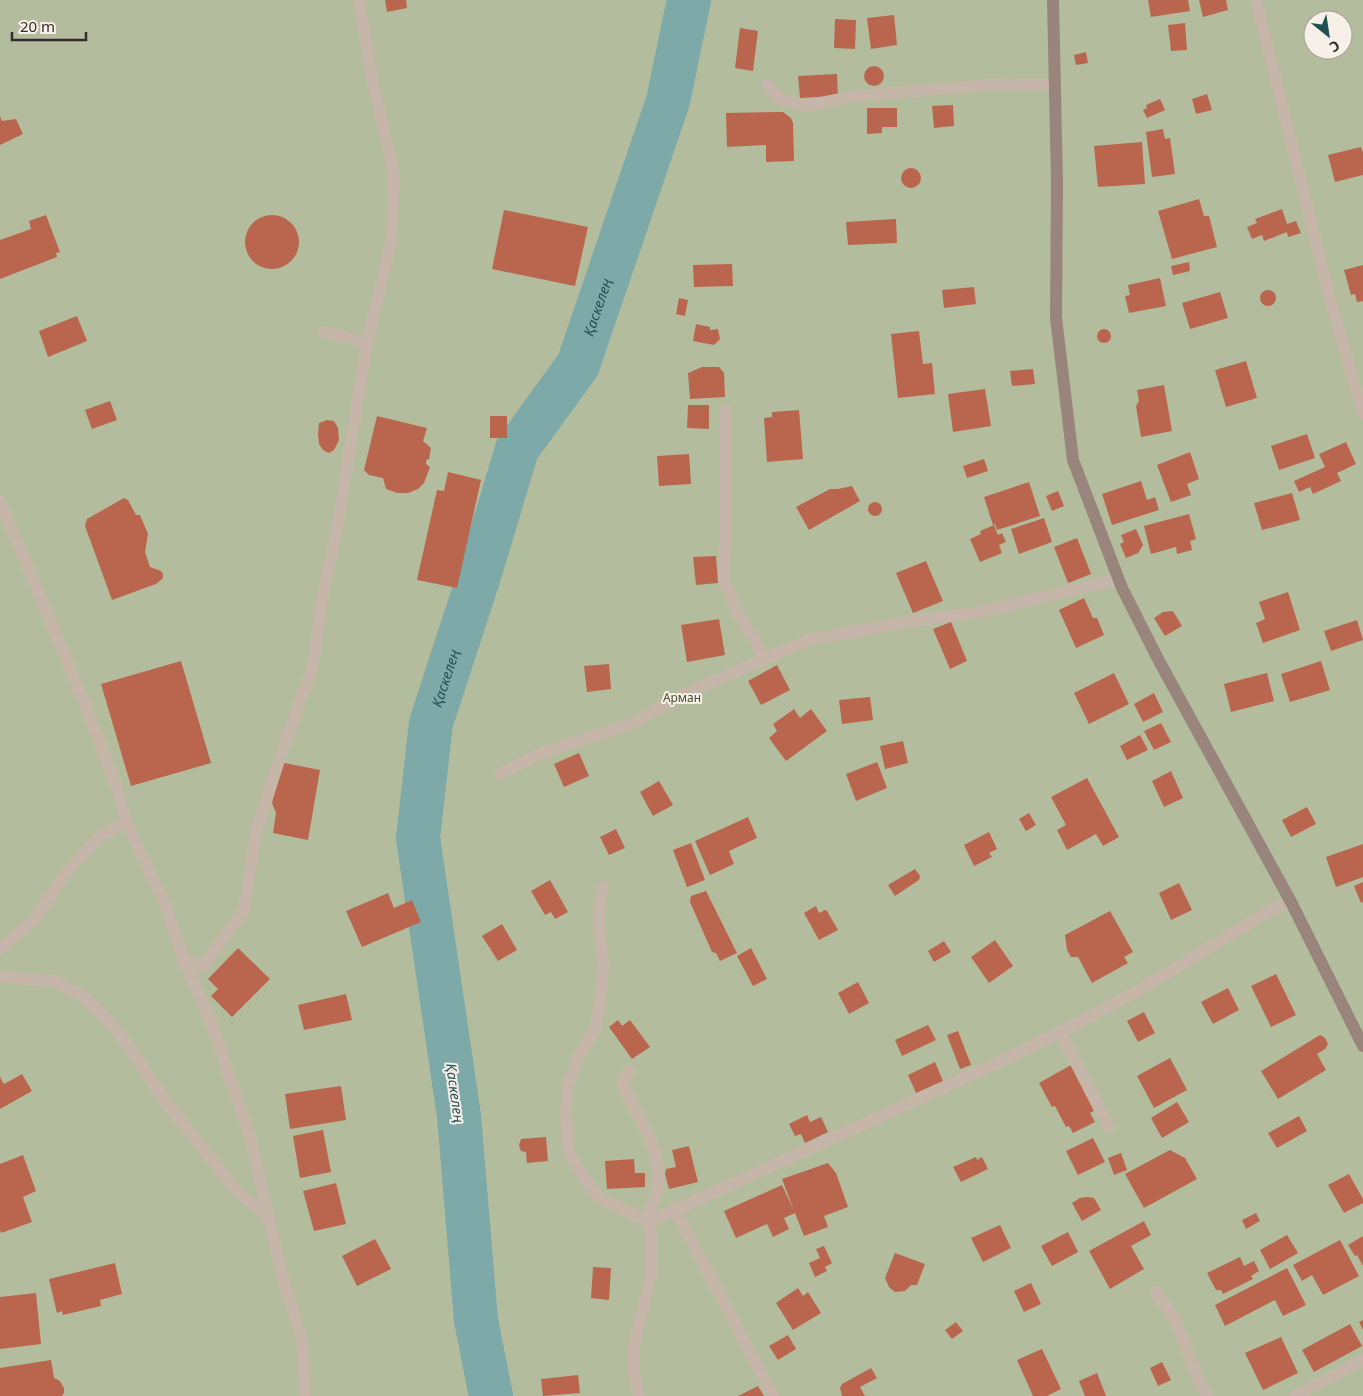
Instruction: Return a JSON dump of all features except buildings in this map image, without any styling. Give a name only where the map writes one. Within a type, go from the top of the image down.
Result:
[{"type":"street","points":[[183,959],[203,966],[244,910],[256,832],[281,754],[313,666],[322,599],[337,529],[367,343],[392,238],[394,173],[373,83],[359,0]]},
{"type":"street","points":[[1053,0],[1057,182],[1056,318],[1073,460],[1119,579],[1158,659],[1291,902],[1363,1046]]},
{"type":"street","points":[[1256,0],[1330,299],[1363,412]]},
{"type":"street","points":[[767,85],[782,100],[805,106],[857,96],[1000,84],[1056,84]]},
{"type":"street","points":[[324,332],[367,343]]},
{"type":"street","points":[[726,410],[724,581],[738,614],[755,640],[763,659]]},
{"type":"street","points":[[0,501],[93,726],[117,788],[126,822],[166,906],[183,959],[210,1019],[247,1128],[280,1271],[302,1340],[305,1396]]},
{"type":"street","points":[[500,774],[539,754],[633,723],[680,696],[808,640],[918,620],[975,613],[1119,579]]},
{"type":"street","points":[[0,949],[35,919],[65,874],[100,836],[126,822]]},
{"type":"street","points":[[603,886],[600,907],[600,935],[603,962],[601,998],[596,1027],[579,1056],[567,1088],[566,1118],[570,1153],[598,1198],[649,1222],[1004,1060],[1144,987],[1273,909],[1291,902]]},
{"type":"street","points":[[0,977],[54,981],[84,997],[115,1028],[165,1101],[237,1191],[269,1218]]},
{"type":"street","points":[[1060,1032],[1109,1127]]},
{"type":"street","points":[[628,1071],[622,1084],[649,1137],[658,1162],[658,1189],[650,1210],[649,1222],[652,1240],[652,1271],[634,1345],[634,1375],[639,1396]]},
{"type":"street","points":[[675,1210],[773,1396]]},
{"type":"street","points":[[1156,1292],[1175,1319],[1206,1396]]},
{"type":"street","points":[[1295,1396],[1363,1360]]},
{"type":"green space","name":"Арман","points":[[0,0],[1363,0],[1363,1396],[0,1396]]},
{"type":"waterway","name":"Қаскелең","points":[[491,1396],[476,1320],[459,1116],[418,838],[431,723],[479,576],[517,449],[578,365],[668,101],[689,0]]}]
